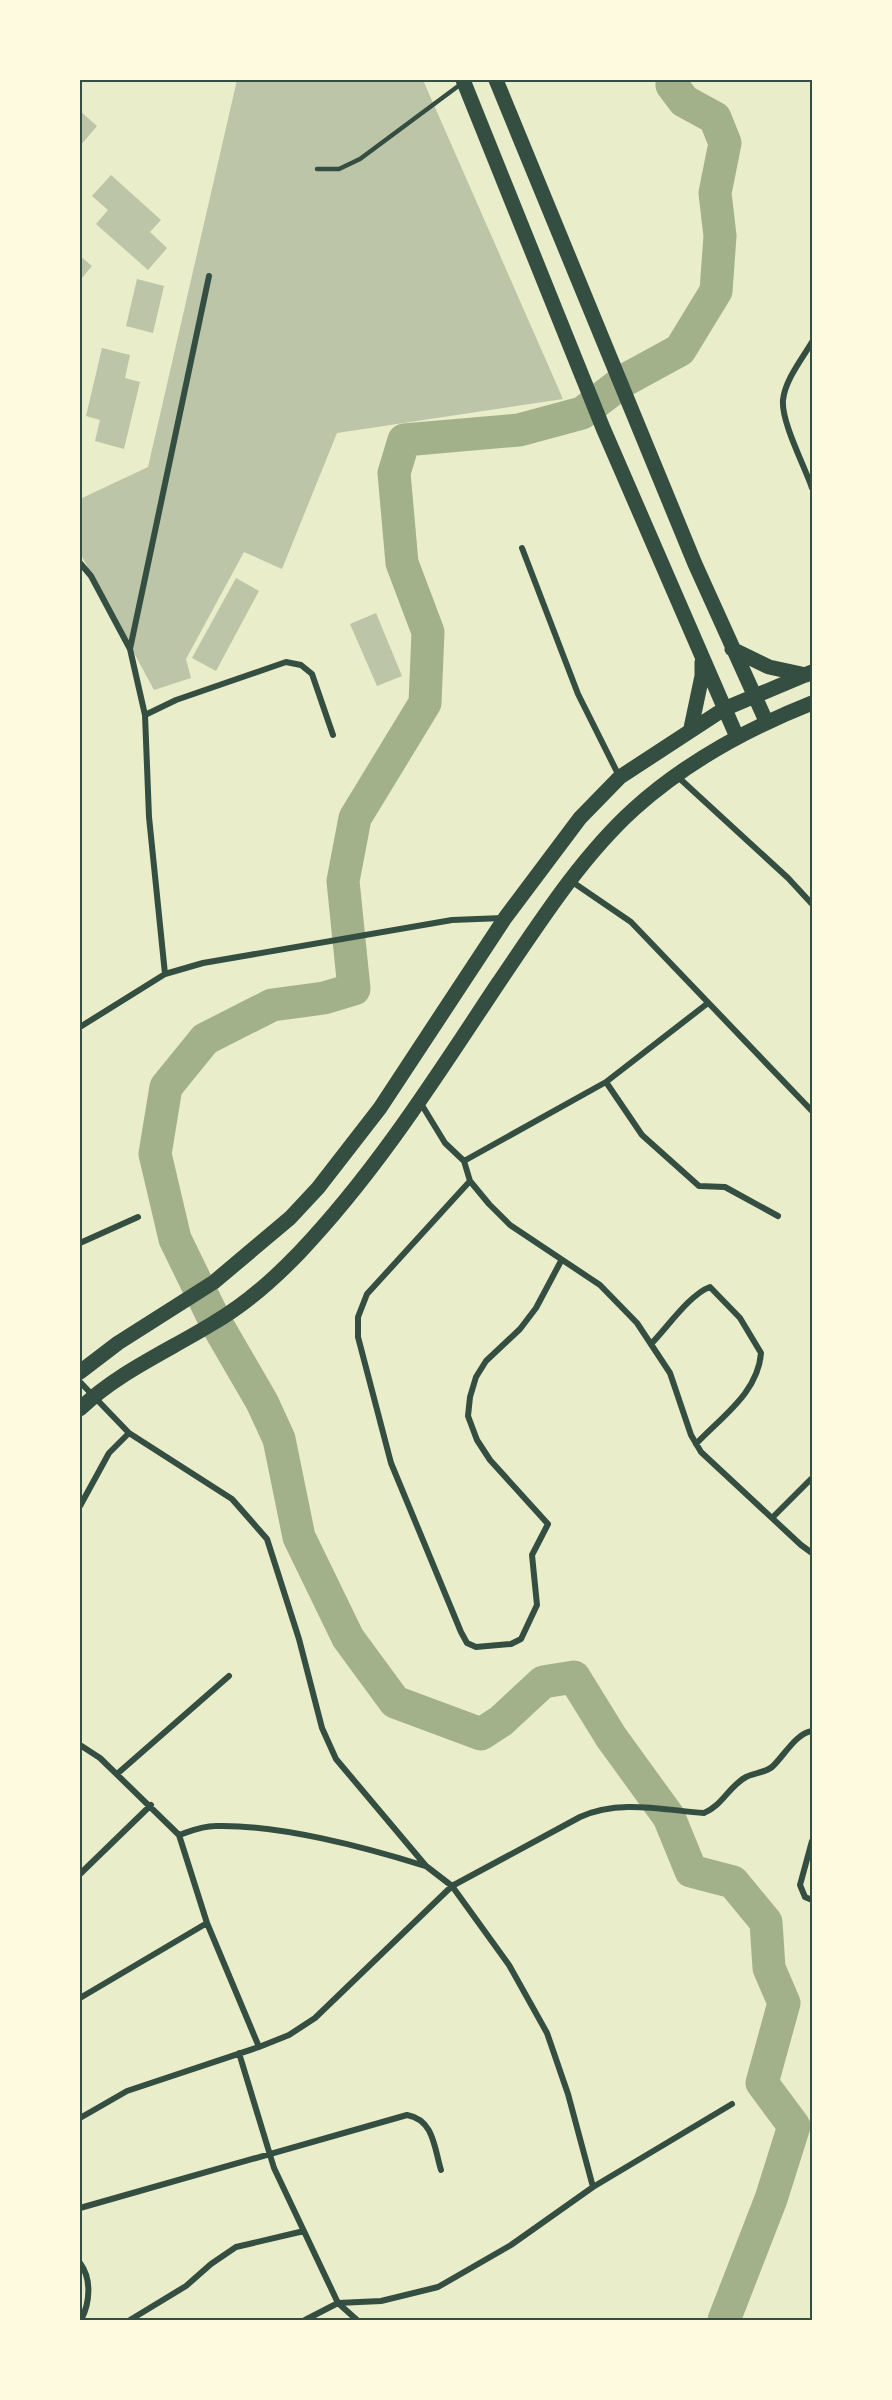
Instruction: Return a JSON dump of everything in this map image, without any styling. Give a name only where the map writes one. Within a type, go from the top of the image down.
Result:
[{"type":"main road","points":[[465,80],[603,428],[724,709],[738,736]]},
{"type":"main road","points":[[496,80],[732,649],[766,721]]},
{"type":"main road","points":[[732,649],[769,667],[809,673]]},
{"type":"main road","points":[[691,728],[702,676],[702,656]]},
{"type":"main road","points":[[80,1372],[118,1343],[214,1282],[290,1218],[348,1152],[380,1108],[505,918],[580,818],[620,777],[691,728],[724,709],[809,673]]},
{"type":"main road","points":[[80,1409],[93,1397],[234,1310],[300,1251],[365,1176],[420,1101],[521,950],[571,881],[635,808],[738,736],[766,721],[813,703]]},
{"type":"street","points":[[130,650],[209,276]]},
{"type":"street","points":[[813,342],[794,374],[783,401],[792,438],[813,488]]},
{"type":"street","points":[[522,548],[578,694],[620,777]]},
{"type":"street","points":[[80,563],[90,576],[130,650],[144,714],[149,817],[165,974]]},
{"type":"street","points":[[144,714],[176,700],[286,662],[301,665],[312,674],[333,735]]},
{"type":"street","points":[[678,777],[813,904]]},
{"type":"street","points":[[571,881],[631,922],[813,1111]]},
{"type":"street","points":[[80,1027],[165,974],[203,963],[452,920],[505,918]]},
{"type":"street","points":[[464,1161],[606,1082],[708,1003]]},
{"type":"street","points":[[606,1082],[642,1135],[699,1186],[725,1187],[778,1215]]},
{"type":"street","points":[[420,1101],[445,1143],[464,1161],[470,1181],[510,1225],[600,1285],[637,1323],[670,1373],[700,1452],[801,1545],[813,1553]]},
{"type":"street","points":[[470,1181],[367,1294],[357,1328],[391,1463],[462,1632],[467,1642],[476,1647],[511,1644],[521,1639],[530,1624],[537,1605],[532,1555],[548,1524],[490,1460],[477,1440],[468,1416],[470,1397],[476,1377],[486,1361],[520,1329],[536,1308],[561,1261]]},
{"type":"street","points":[[80,1243],[138,1217]]},
{"type":"street","points":[[651,1344],[688,1304],[703,1290],[710,1287],[740,1318],[761,1353],[752,1383],[735,1405],[696,1444]]},
{"type":"street","points":[[80,1382],[129,1433],[232,1499],[267,1539],[299,1639],[322,1728],[336,1759],[426,1866],[452,1886],[509,1965],[547,2033],[568,2094],[593,2187]]},
{"type":"street","points":[[80,1506],[109,1453],[129,1433]]},
{"type":"street","points":[[773,1517],[813,1478]]},
{"type":"street","points":[[117,1774],[229,1676]]},
{"type":"street","points":[[80,2118],[128,2091],[289,2035],[315,2018],[452,1886],[598,1809],[626,1807],[704,1813],[713,1810],[746,1778],[769,1770],[802,1734],[813,1731]]},
{"type":"street","points":[[80,1745],[100,1758],[151,1805],[179,1835],[207,1923],[259,2047]]},
{"type":"street","points":[[80,1874],[151,1805]]},
{"type":"street","points":[[179,1835],[196,1828],[214,1826],[255,1828],[340,1843],[426,1866]]},
{"type":"street","points":[[813,1841],[800,1885],[805,1897],[813,1900]]},
{"type":"street","points":[[80,1998],[207,1923]]},
{"type":"street","points":[[239,2054],[269,2154],[303,2231],[338,2302],[357,2320]]},
{"type":"street","points":[[305,2320],[338,2302],[381,2301],[438,2288],[511,2245],[593,2187],[732,2104]]},
{"type":"street","points":[[80,2208],[407,2115],[418,2117],[428,2126],[441,2170]]},
{"type":"street","points":[[130,2320],[186,2286],[211,2264],[236,2247],[303,2231]]},
{"type":"street","points":[[80,2263],[84,2269],[89,2291],[81,2320]]},
{"type":"lane","points":[[317,169],[339,169],[360,159],[465,80]]},
{"type":"building","points":[[237,80],[423,80],[563,399],[337,433],[282,569],[244,552],[186,659],[191,678],[154,690],[80,553],[80,499],[148,467]]},
{"type":"building","points":[[80,111],[97,126],[80,146]]},
{"type":"building","points":[[111,175],[161,220],[150,232],[167,248],[148,270],[96,224],[108,210],[92,196]]},
{"type":"building","points":[[80,256],[92,266],[80,280]]},
{"type":"building","points":[[137,279],[164,286],[153,333],[126,326]]},
{"type":"building","points":[[102,348],[130,355],[125,378],[140,382],[124,449],[95,441],[100,420],[86,416]]},
{"type":"building","points":[[236,578],[259,591],[216,671],[192,658]]},
{"type":"building","points":[[376,613],[402,676],[377,686],[350,624]]},
{"type":"waterway","points":[[672,80],[672,85],[684,101],[715,118],[725,143],[715,193],[720,236],[716,291],[680,350],[625,380],[582,413],[519,430],[404,440],[394,473],[402,563],[428,632],[425,703],[355,818],[343,881],[354,989],[324,998],[272,1005],[205,1039],[166,1087],[155,1154],[175,1239],[215,1321],[262,1402],[279,1439],[299,1537],[348,1638],[395,1702],[481,1734],[501,1721],[543,1682],[574,1677],[611,1737],[669,1817],[691,1871],[733,1882],[766,1922],[769,1968],[784,2003],[762,2083],[794,2126],[771,2199],[724,2320]]}]
